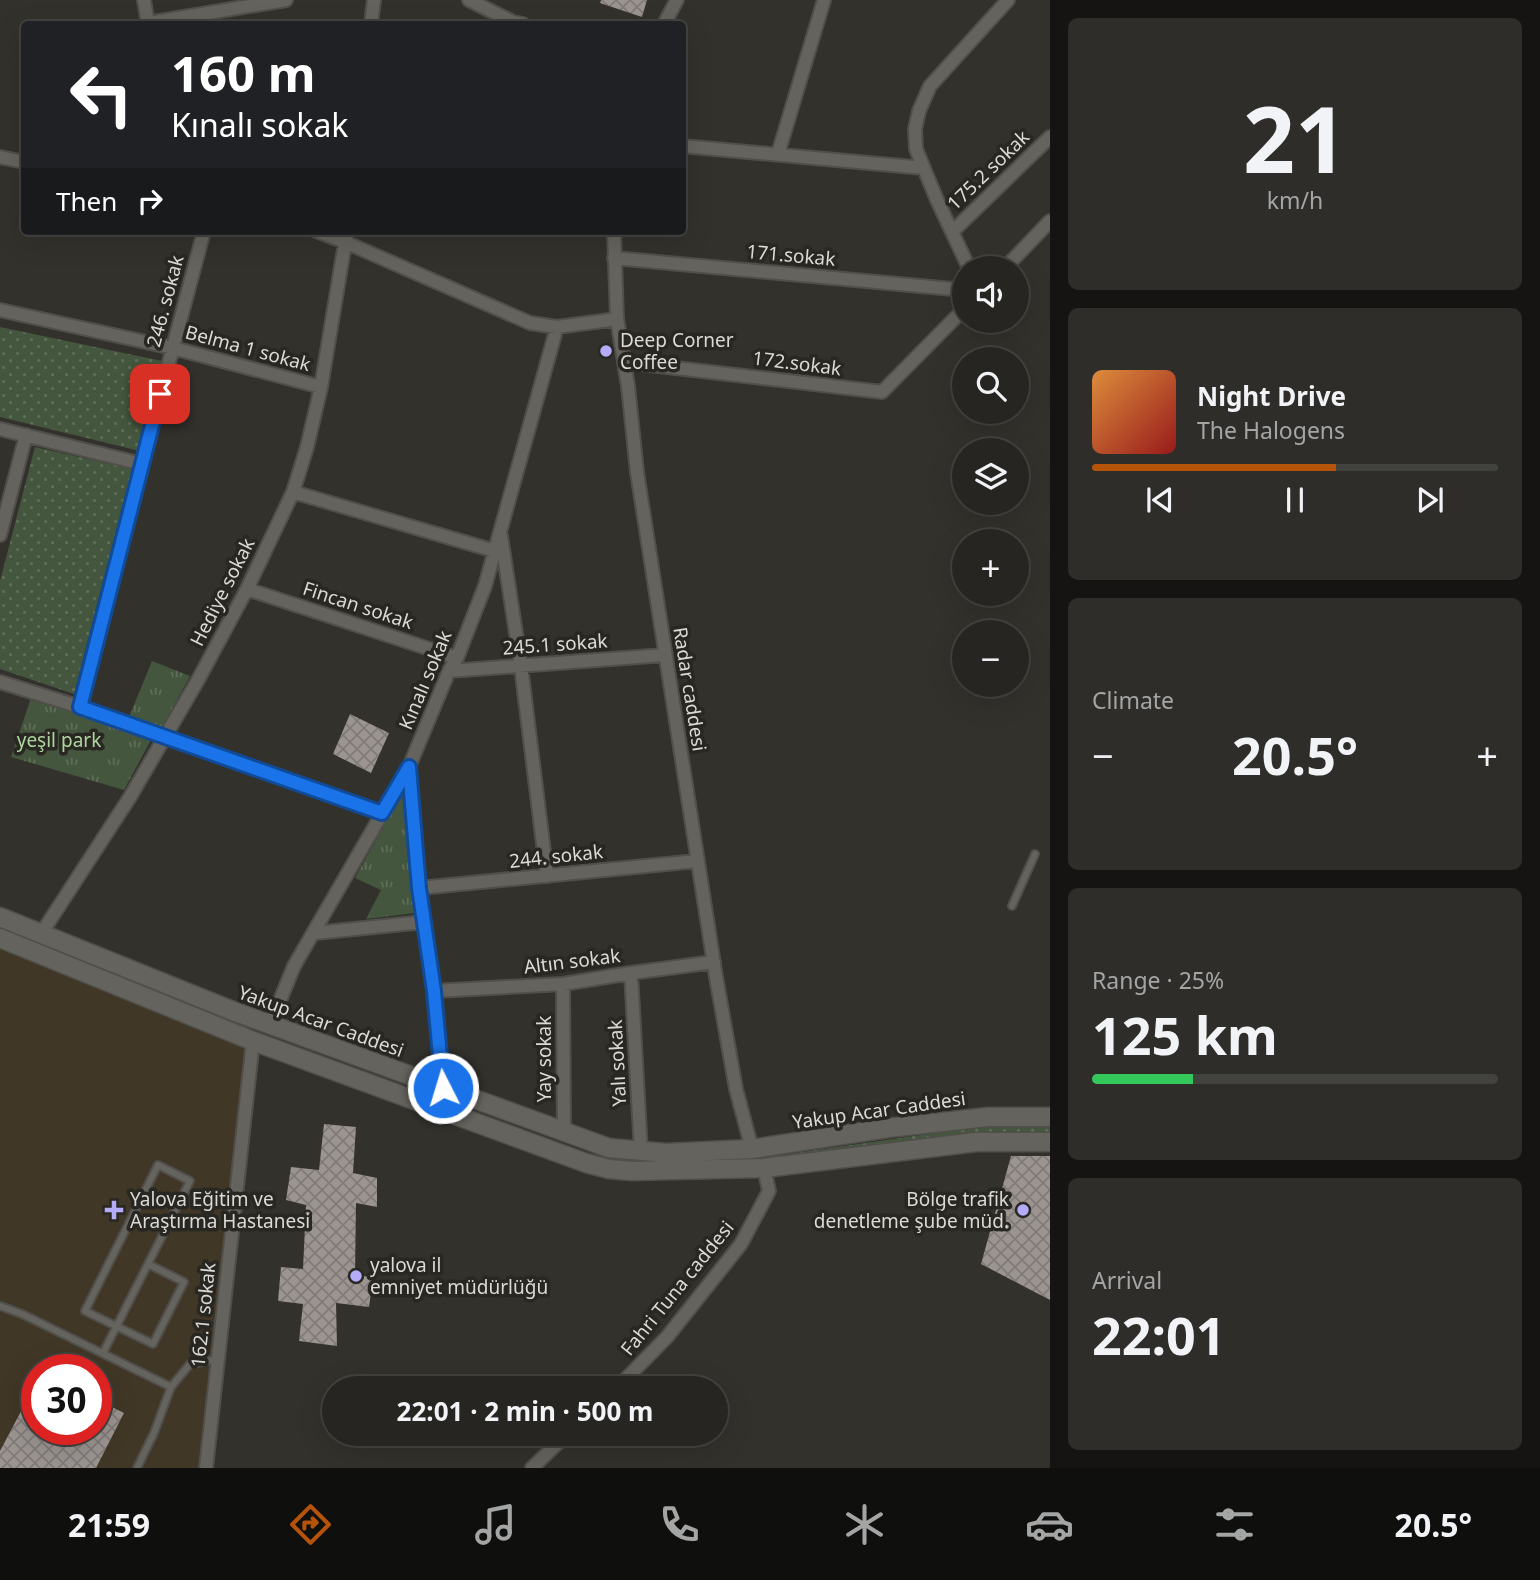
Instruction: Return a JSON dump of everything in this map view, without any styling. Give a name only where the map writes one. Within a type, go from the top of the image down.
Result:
[{"type":"street","points":[[144,0],[148,21]]},
{"type":"street","points":[[165,21],[286,0]]},
{"type":"street","points":[[371,21],[374,0]]},
{"type":"street","points":[[469,0],[511,21]]},
{"type":"street","points":[[666,21],[677,0]]},
{"type":"street","points":[[778,154],[824,0]]},
{"type":"street","points":[[963,256],[916,149],[915,129],[919,111],[930,86],[1008,0]]},
{"type":"street","name":"175.2 sokak","points":[[952,232],[1050,136]]},
{"type":"street","points":[[686,146],[924,168]]},
{"type":"street","points":[[0,156],[21,161]]},
{"type":"street","points":[[1016,256],[1050,221]]},
{"type":"street","name":"246. sokak","points":[[80,707],[203,235]]},
{"type":"street","name":"Radar caddesi","points":[[614,235],[617,319],[637,472],[713,962],[736,1089],[752,1149]]},
{"type":"street","points":[[346,237],[530,323],[557,327],[617,319]]},
{"type":"street","name":"Hediye sokak","points":[[41,933],[130,797],[198,680],[247,589],[293,492],[321,387],[346,237]]},
{"type":"street","name":"171.sokak","points":[[614,258],[952,289]]},
{"type":"street","name":"Belma 1 sokak","points":[[0,310],[173,348],[321,387]]},
{"type":"street","name":"172.sokak","points":[[624,362],[882,392],[952,321]]},
{"type":"street","name":"Kınalı sokak","points":[[270,1025],[295,966],[409,767],[457,658],[485,586],[557,327]]},
{"type":"street","points":[[0,429],[142,464]]},
{"type":"street","points":[[0,535],[26,435]]},
{"type":"street","points":[[293,492],[495,551]]},
{"type":"street","points":[[500,532],[521,666],[547,876]]},
{"type":"street","name":"Fincan sokak","points":[[247,589],[457,658]]},
{"type":"street","name":"245.1 sokak","points":[[449,671],[665,656]]},
{"type":"street","points":[[0,682],[80,707],[382,813]]},
{"type":"street","points":[[409,767],[419,888],[434,991],[443,1088]]},
{"type":"street","name":"244. sokak","points":[[419,888],[697,861]]},
{"type":"street","name":"Yakup Acar Caddesi","points":[[0,917],[270,1025],[609,1148],[666,1153],[752,1149],[888,1128],[988,1117],[1050,1117]]},
{"type":"street","points":[[315,933],[424,922]]},
{"type":"street","points":[[0,937],[254,1041],[586,1163],[609,1169],[641,1171],[764,1168],[976,1142],[1050,1142]]},
{"type":"street","name":"Altın sokak","points":[[434,991],[563,984],[713,962]]},
{"type":"street","name":"Yalı sokak","points":[[631,973],[641,1152]]},
{"type":"street","name":"Yay sokak","points":[[563,984],[564,1133]]},
{"type":"street","name":"162.1 sokak","points":[[206,1468],[254,1041]]},
{"type":"street","name":"Fahri Tuna caddesi","points":[[629,1376],[667,1337],[741,1244],[769,1191],[764,1168]]},
{"type":"street","points":[[531,1468],[555,1446]]},
{"type":"lane","points":[[1012,906],[1035,854]]},
{"type":"lane","points":[[103,1353],[117,1326],[148,1264],[190,1181],[158,1165],[86,1311],[117,1326],[153,1344],[184,1282],[148,1264]]},
{"type":"lane","points":[[0,1306],[22,1314],[171,1387]]},
{"type":"lane","points":[[137,1468],[154,1433],[171,1387],[190,1364],[218,1359]]},
{"type":"shaded area","name":"Yalova Eğitim ve Araştırma Hastanesi","points":[[0,948],[247,1049],[198,1468],[0,1468]]},
{"type":"green space","points":[[0,327],[162,361],[140,451],[0,417]]},
{"type":"green space","points":[[35,447],[132,469],[74,694],[0,669],[0,581]]},
{"type":"green space","name":"yeşil park","points":[[152,661],[190,676],[161,729],[129,717]]},
{"type":"green space","name":"yeşil park","points":[[31,698],[152,738],[124,790],[11,757]]},
{"type":"green space","points":[[402,793],[415,913],[366,919],[381,890],[355,878]]},
{"type":"green space","points":[[977,1127],[1050,1127],[1050,1135],[774,1159],[774,1156]]},
{"type":"building","points":[[601,0],[647,0],[642,17],[600,3]]},
{"type":"building","points":[[350,714],[389,733],[371,773],[333,754]]},
{"type":"building","points":[[324,1124],[356,1127],[353,1173],[377,1178],[377,1207],[356,1203],[355,1275],[373,1277],[369,1307],[336,1303],[337,1346],[299,1341],[303,1304],[278,1301],[281,1267],[303,1269],[306,1205],[286,1200],[291,1167],[319,1170]]},
{"type":"building","name":"Bölge trafik denetleme şube müd.","points":[[1011,1156],[1050,1156],[1050,1300],[981,1264]]},
{"type":"building","points":[[112,1407],[124,1413],[112,1437]]},
{"type":"building","points":[[21,1411],[21,1445],[108,1445],[96,1468],[0,1468],[0,1451]]},
{"type":"place","name":"Deep Corner Coffee","points":[[606,351]]},
{"type":"place","name":"Yalova Eğitim ve Araştırma Hastanesi","points":[[114,1210]]},
{"type":"place","name":"Bölge trafik denetleme şube müd.","points":[[1023,1210]]},
{"type":"place","name":"yalova il emniyet müdürlüğü","points":[[356,1276]]},
{"type":"route","points":[[160,394],[80,707],[382,813],[409,767],[419,888],[434,991],[443,1088]]}]
